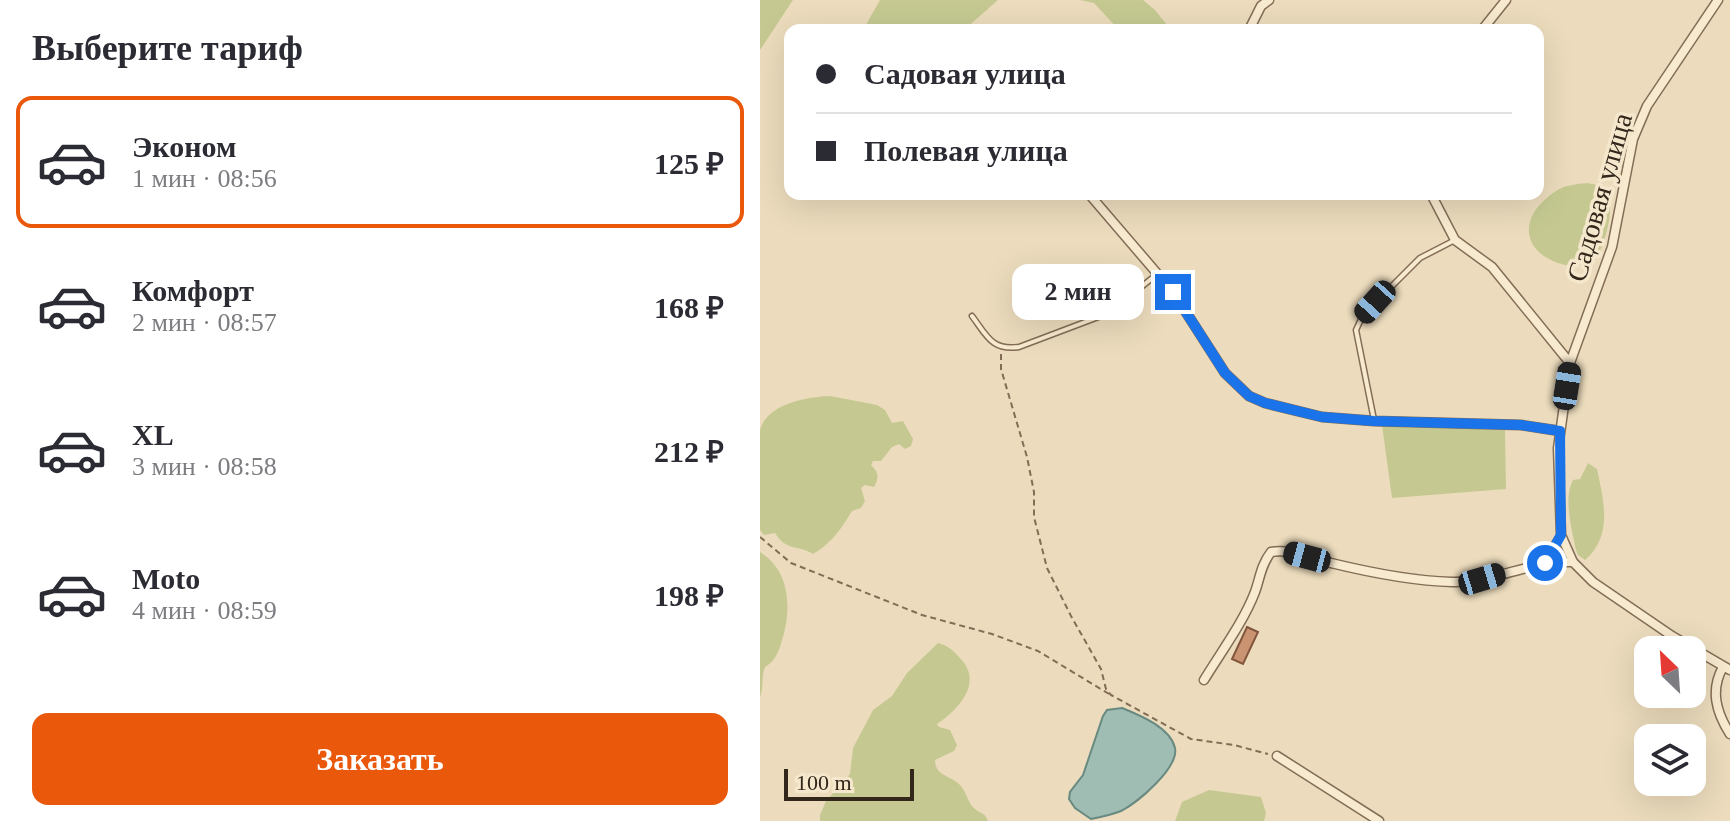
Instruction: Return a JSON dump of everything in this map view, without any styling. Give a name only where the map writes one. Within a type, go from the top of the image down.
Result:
[{"type":"street","points":[[1252,24],[1261,6],[1269,0]]},
{"type":"street","points":[[1487,24],[1506,0]]},
{"type":"street","name":"Садовая улица","points":[[1573,562],[1561,535],[1560,431],[1570,363],[1607,264],[1630,153],[1639,125],[1659,87],[1718,0]]},
{"type":"street","points":[[1094,200],[1173,292],[1225,373],[1249,396],[1322,417],[1521,425],[1560,431]]},
{"type":"street","points":[[1434,200],[1455,240],[1492,267],[1570,363]]},
{"type":"street","points":[[1545,563],[1561,535]]},
{"type":"street","points":[[1204,680],[1240,621],[1271,552],[1280,550],[1333,564],[1453,582],[1482,579],[1545,563],[1573,562],[1593,582],[1672,636],[1727,668],[1715,688],[1716,702],[1730,734]]},
{"type":"street","points":[[1277,756],[1379,821]]},
{"type":"lane","points":[[1374,421],[1356,330],[1369,309],[1420,258],[1455,240]]},
{"type":"lane","points":[[972,316],[991,340],[1004,349],[1019,347],[1109,313],[1157,274]]},
{"type":"path","points":[[1004,349],[1000,357],[1001,369],[1025,447],[1034,492],[1034,517],[1047,568],[1101,669],[1106,689],[1111,695]]},
{"type":"path","points":[[760,537],[791,563],[922,615],[992,634],[1038,651],[1191,739],[1234,745],[1277,756]]},
{"type":"green space","points":[[760,0],[793,0],[760,50]]},
{"type":"green space","points":[[880,0],[998,0],[971,24],[866,24]]},
{"type":"green space","points":[[1080,0],[1143,0],[1166,24],[1113,24],[1094,3]]},
{"type":"green space","points":[[1587,183],[1603,186],[1607,193],[1610,210],[1607,229],[1599,253],[1570,266],[1541,254],[1529,235],[1529,224],[1543,201],[1560,189]]},
{"type":"green space","points":[[830,396],[877,405],[885,410],[892,423],[903,421],[913,439],[911,446],[905,449],[899,444],[892,447],[881,461],[873,461],[871,465],[877,473],[877,481],[874,487],[865,485],[861,488],[865,501],[861,508],[852,511],[835,536],[813,554],[788,545],[775,533],[764,535],[760,530],[760,430],[764,421],[779,408],[799,400]]},
{"type":"green space","points":[[1382,425],[1505,430],[1506,489],[1392,498]]},
{"type":"green space","points":[[1588,463],[1597,469],[1604,518],[1600,540],[1585,560],[1576,550],[1569,496],[1573,480],[1580,479]]},
{"type":"green space","points":[[760,552],[770,560],[782,579],[787,613],[779,650],[765,667],[760,697]]},
{"type":"green space","points":[[938,643],[957,654],[966,666],[969,685],[960,703],[937,724],[950,730],[957,745],[954,751],[935,760],[936,766],[961,786],[973,807],[988,821],[820,821],[826,801],[850,774],[853,748],[873,710],[892,696],[907,673]]},
{"type":"green space","points":[[1209,790],[1261,797],[1266,813],[1264,821],[1175,821],[1182,802]]},
{"type":"water","points":[[1122,708],[1153,723],[1167,734],[1175,748],[1174,756],[1164,775],[1137,801],[1121,811],[1091,819],[1075,808],[1069,799],[1070,792],[1083,775],[1103,716],[1107,710]]},
{"type":"building","points":[[1247,627],[1258,632],[1243,664],[1232,659]]},
{"type":"route","points":[[1173,292],[1225,373],[1238,388],[1265,403],[1322,417],[1521,425],[1560,431],[1561,535],[1545,563]]}]
